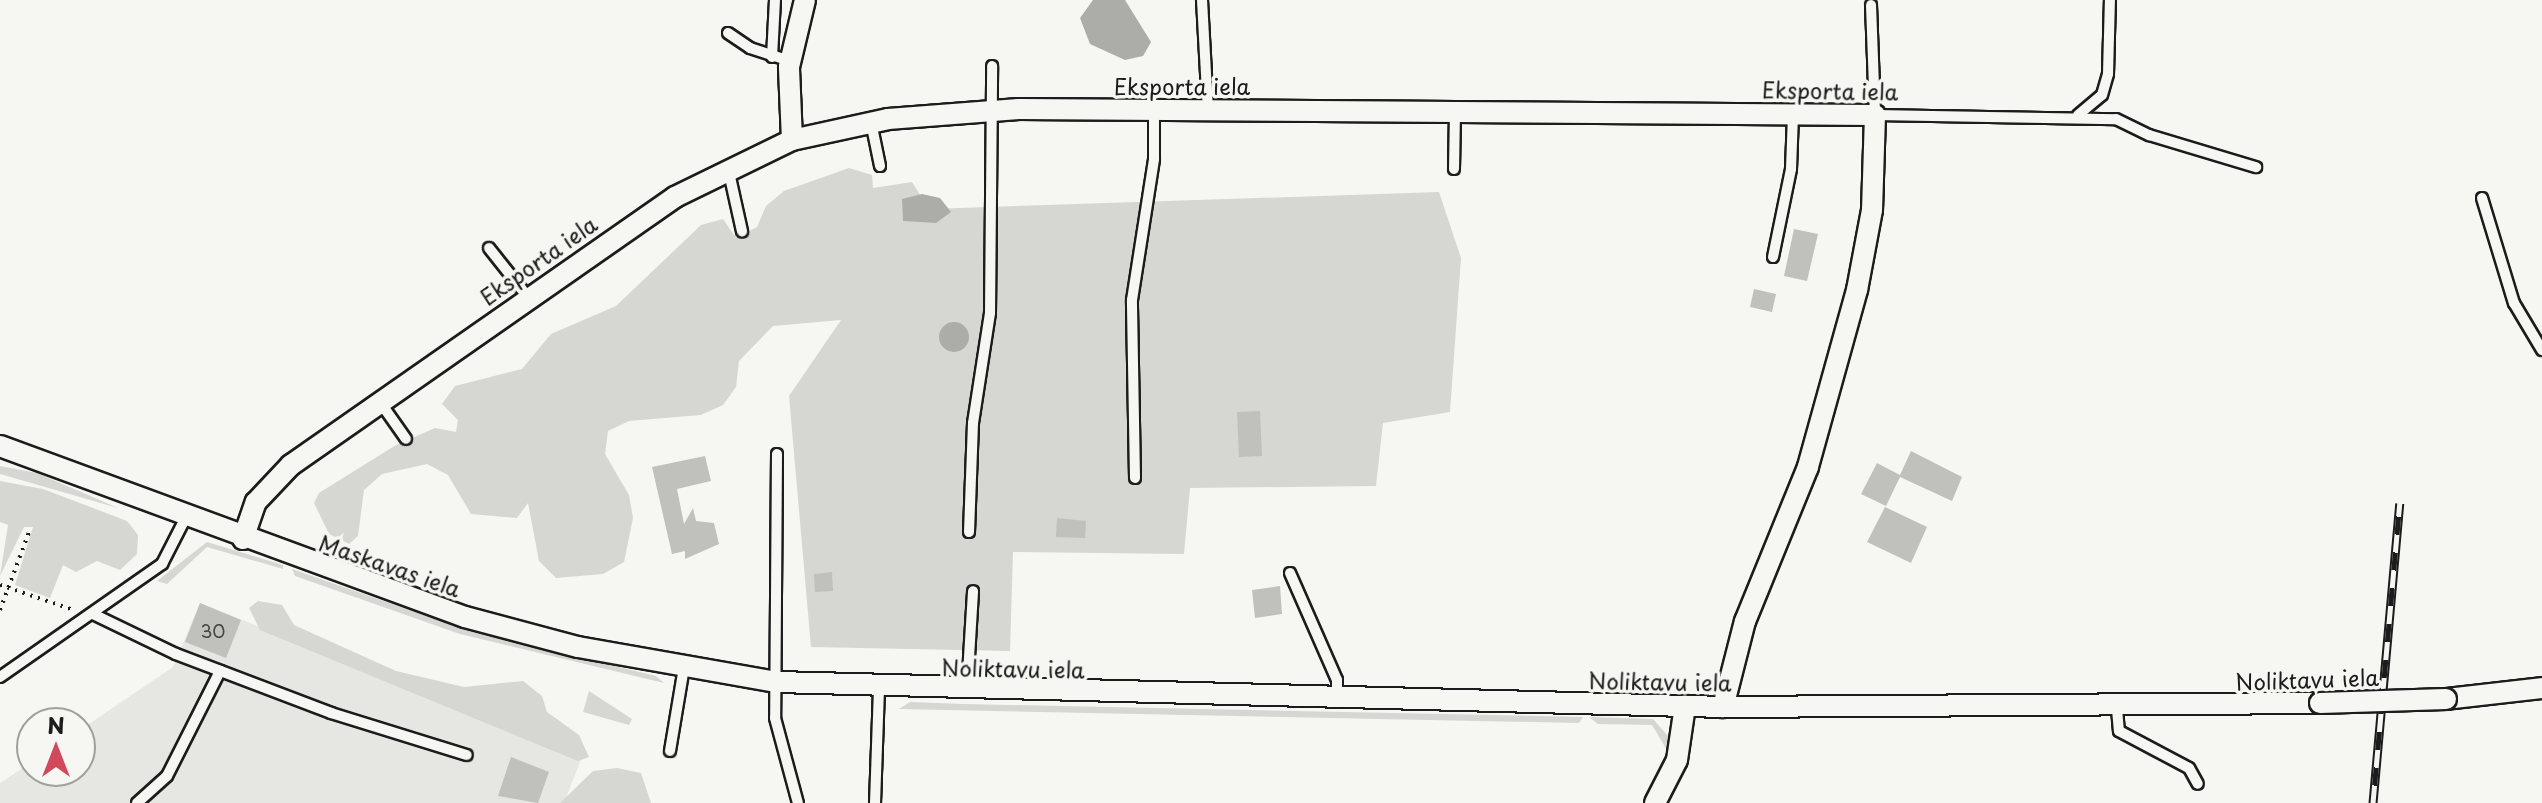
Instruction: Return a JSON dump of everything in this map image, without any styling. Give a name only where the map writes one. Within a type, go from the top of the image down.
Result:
[{"type":"street","points":[[792,140],[781,59],[805,0]]},
{"type":"street","name":"Eksporta iela","points":[[243,539],[270,483],[380,402],[527,296],[727,167],[792,140],[871,122],[992,110],[1875,115]]},
{"type":"street","points":[[1723,707],[1745,621],[1808,467],[1857,290],[1872,210],[1875,115]]},
{"type":"street","name":"Maskavas iela","points":[[0,446],[243,539],[465,617],[684,667],[777,682]]},
{"type":"street","name":"Noliktavu iela","points":[[777,682],[967,692],[1723,707],[2117,709],[2446,699],[2542,688]]},
{"type":"street","points":[[1655,803],[1680,750],[1685,706]]},
{"type":"lane","points":[[775,0],[781,59]]},
{"type":"lane","points":[[1202,0],[1208,110]]},
{"type":"lane","points":[[2078,115],[2102,95],[2108,74],[2110,0]]},
{"type":"lane","points":[[1871,5],[1875,115]]},
{"type":"lane","points":[[728,33],[781,59]]},
{"type":"lane","points":[[969,532],[973,423],[990,313],[992,66]]},
{"type":"lane","points":[[1135,478],[1132,300],[1154,159],[1154,110]]},
{"type":"lane","points":[[1454,169],[1455,112]]},
{"type":"lane","points":[[1773,257],[1791,169],[1793,114]]},
{"type":"lane","name":"Eksporta iela","points":[[1875,115],[2078,115],[2116,119],[2256,167]]},
{"type":"lane","points":[[871,122],[880,166]]},
{"type":"lane","points":[[727,167],[742,231]]},
{"type":"lane","points":[[2482,198],[2514,303],[2542,350]]},
{"type":"lane","points":[[489,248],[527,296]]},
{"type":"lane","points":[[380,402],[406,439]]},
{"type":"lane","points":[[777,454],[775,718],[798,803]]},
{"type":"lane","points":[[0,677],[162,564],[186,517]]},
{"type":"lane","points":[[1290,573],[1337,680],[1337,699]]},
{"type":"lane","points":[[967,692],[973,591]]},
{"type":"lane","points":[[89,616],[220,671],[467,755]]},
{"type":"lane","points":[[670,751],[684,667]]},
{"type":"lane","points":[[137,803],[167,776],[220,671]]},
{"type":"lane","points":[[875,803],[879,689]]},
{"type":"lane","points":[[2117,709],[2119,731],[2189,768],[2198,784]]},
{"type":"path","points":[[0,610],[29,532]]},
{"type":"path","points":[[0,585],[89,616]]},
{"type":"shaded area","points":[[1093,0],[1125,0],[1151,42],[1143,56],[1125,60],[1090,44],[1080,18]]},
{"type":"shaded area","points":[[849,168],[872,175],[873,188],[912,182],[929,209],[1439,192],[1461,258],[1450,412],[1383,423],[1376,486],[1190,488],[1184,554],[1013,552],[1010,651],[811,647],[789,396],[841,320],[773,326],[739,361],[736,387],[723,405],[701,415],[629,421],[608,431],[605,454],[629,495],[633,518],[624,562],[603,574],[556,578],[539,561],[528,503],[517,518],[471,514],[448,475],[427,464],[382,474],[364,490],[358,536],[349,544],[329,534],[314,503],[319,493],[396,445],[435,428],[456,432],[458,420],[442,404],[455,386],[522,369],[551,334],[616,306],[701,225],[723,219],[736,238],[757,227],[766,206],[784,191]]},
{"type":"shaded area","points":[[922,194],[940,198],[951,212],[936,223],[903,221],[902,199]]},
{"type":"shaded area","points":[[954,322],[960,323],[968,331],[968,343],[960,351],[954,352],[948,351],[940,343],[939,337],[940,331],[948,323]]},
{"type":"shaded area","points":[[0,466],[37,473],[118,508],[0,474]]},
{"type":"shaded area","points":[[0,481],[43,489],[127,521],[138,535],[137,554],[120,570],[97,561],[76,572],[63,565],[50,598],[15,585],[33,527],[24,527],[0,576],[8,525],[0,522]]},
{"type":"shaded area","points":[[207,542],[283,565],[283,569],[207,547],[167,584],[157,581]]},
{"type":"shaded area","points":[[292,569],[472,632],[656,676],[664,683],[460,634],[295,576]]},
{"type":"shaded area","points":[[258,601],[282,605],[294,625],[396,671],[464,687],[523,681],[542,696],[547,712],[579,735],[589,757],[578,761],[260,630],[249,608]]},
{"type":"shaded area","points":[[200,603],[582,757],[564,803],[0,803],[0,783],[16,772],[16,787],[96,787],[96,719],[173,667]]},
{"type":"shaded area","points":[[589,691],[632,719],[629,725],[583,712]]},
{"type":"shaded area","points":[[910,702],[1583,717],[1579,723],[899,709]]},
{"type":"shaded area","points":[[1589,717],[1653,719],[1668,736],[1667,750],[1652,725],[1598,724]]},
{"type":"shaded area","points":[[617,768],[641,773],[651,803],[560,803],[593,771]]},
{"type":"building","points":[[1794,229],[1818,234],[1807,281],[1784,276]]},
{"type":"building","points":[[1754,289],[1776,294],[1772,312],[1750,307]]},
{"type":"building","points":[[1260,411],[1262,456],[1239,457],[1237,412]]},
{"type":"building","points":[[1911,451],[1962,477],[1952,501],[1900,477],[1886,506],[1861,494],[1877,463],[1900,475]]},
{"type":"building","points":[[705,456],[711,481],[677,489],[684,524],[693,508],[696,521],[714,523],[719,544],[685,559],[685,551],[672,554],[652,467]]},
{"type":"building","points":[[1885,507],[1927,527],[1911,563],[1867,542]]},
{"type":"building","points":[[1057,518],[1086,521],[1085,538],[1056,537]]},
{"type":"building","points":[[832,572],[833,591],[815,592],[814,574]]},
{"type":"building","points":[[1280,586],[1282,614],[1255,618],[1252,590]]},
{"type":"building","points":[[200,603],[241,620],[226,658],[185,642]]},
{"type":"building","points":[[511,757],[549,772],[538,803],[498,796]]},
{"type":"railway","points":[[2373,803],[2400,503]]}]
